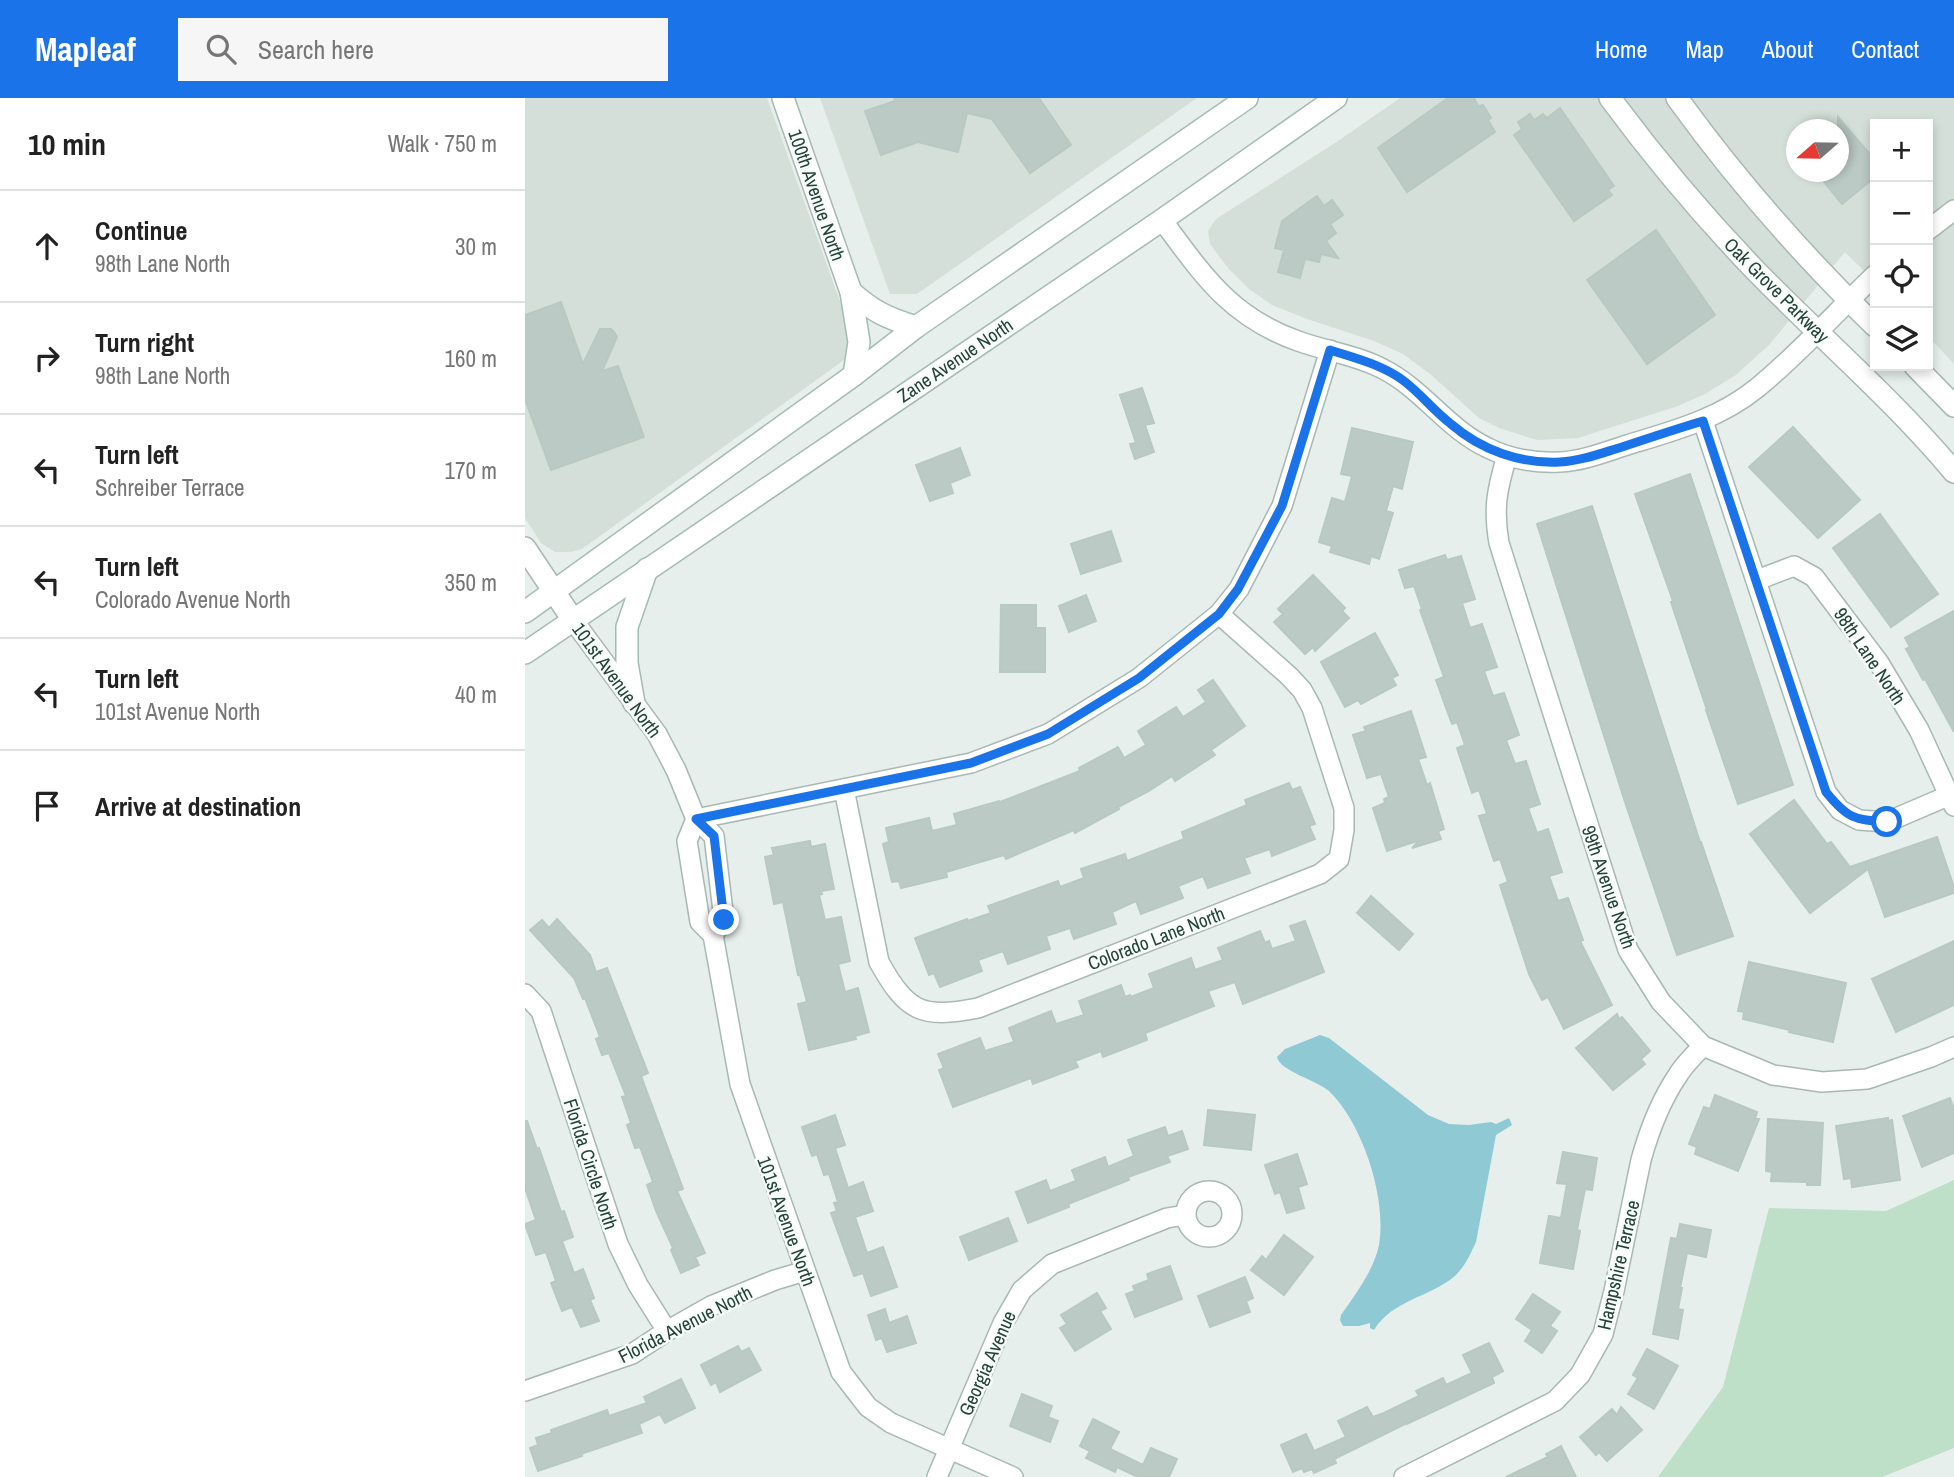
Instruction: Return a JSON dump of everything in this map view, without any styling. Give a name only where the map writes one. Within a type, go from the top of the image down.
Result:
[{"type":"main road","name":"100th Avenue North","points":[[783,98],[851,292],[859,342],[854,374]]},
{"type":"main road","points":[[525,612],[916,327],[1247,98]]},
{"type":"main road","name":"Zane Avenue North","points":[[525,653],[1162,220],[1336,98]]},
{"type":"main road","name":"Oak Grove Parkway","points":[[1610,98],[1673,180],[1714,227],[1817,332],[1874,385],[1954,472]]},
{"type":"main road","points":[[1677,98],[1750,193],[1870,322]]},
{"type":"main road","points":[[851,292],[885,317],[916,327]]},
{"type":"main road","points":[[1920,371],[1954,406]]},
{"type":"main road","name":"101st Avenue North","points":[[525,548],[573,620]]},
{"type":"main road","points":[[634,703],[627,663],[627,627],[647,569]]},
{"type":"street","points":[[1933,226],[1954,210]]},
{"type":"street","points":[[1162,220],[1220,294],[1254,322],[1298,341],[1380,367],[1402,379],[1469,438],[1507,456],[1536,462],[1562,462],[1590,457],[1703,421],[1729,407],[1756,389],[1870,280]]},
{"type":"street","points":[[696,819],[971,763],[1048,734],[1139,678],[1219,614],[1238,589],[1282,506],[1330,350]]},
{"type":"street","name":"98th Lane North","points":[[1703,421],[1826,792],[1840,810],[1859,820],[1887,822],[1952,801],[1919,730],[1879,663],[1814,577],[1794,566],[1757,580]]},
{"type":"street","name":"99th Avenue North","points":[[1507,456],[1496,501],[1495,521],[1499,543],[1628,950],[1661,1002],[1703,1046],[1773,1075],[1822,1082],[1867,1079],[1954,1047]]},
{"type":"street","name":"Colorado Lane North","points":[[844,789],[879,962],[893,987],[906,1002],[932,1012],[953,1013],[978,1008],[1320,874],[1339,859],[1344,830],[1344,808],[1312,708],[1302,690],[1289,676],[1219,614]]},
{"type":"street","name":"101st Avenue North","points":[[573,620],[657,734],[677,770],[696,819],[714,836],[724,920],[713,935]]},
{"type":"street","name":"101st Avenue North","points":[[696,819],[687,841],[701,922],[713,935],[740,1084],[841,1371],[869,1407],[891,1423],[949,1450]]},
{"type":"street","name":"Florida Circle North","points":[[525,994],[541,1011],[618,1244],[638,1285],[667,1331]]},
{"type":"street","name":"Hampshire Terrace","points":[[1404,1477],[1555,1401],[1580,1376],[1603,1334],[1646,1143],[1678,1074],[1703,1046]]},
{"type":"street","name":"Georgia Avenue","points":[[937,1477],[1003,1323],[1021,1290],[1052,1264],[1167,1218],[1185,1215]]},
{"type":"street","name":"Florida Avenue North","points":[[525,1391],[632,1354],[711,1307],[775,1280],[805,1271]]},
{"type":"street","points":[[949,1450],[1013,1477]]},
{"type":"shaded area","points":[[525,98],[767,98],[851,332],[850,348],[844,360],[582,549],[571,552],[555,552],[541,543],[525,518]]},
{"type":"shaded area","points":[[820,98],[1197,98],[917,294],[890,294]]},
{"type":"shaded area","points":[[1400,98],[1954,98],[1954,364],[1933,341],[1933,119],[1870,119],[1870,277],[1845,252],[1770,344],[1736,375],[1705,394],[1678,406],[1578,438],[1537,440],[1499,428],[1479,418],[1403,354],[1272,305],[1249,289],[1228,268],[1210,244],[1208,231],[1216,219]]},
{"type":"green space","points":[[1954,1180],[1954,1448],[1882,1477],[1658,1477],[1723,1387],[1769,1208],[1886,1211]]},
{"type":"water","points":[[1320,1035],[1329,1038],[1428,1115],[1449,1124],[1469,1125],[1491,1122],[1496,1124],[1509,1118],[1512,1125],[1496,1135],[1476,1242],[1462,1268],[1435,1289],[1391,1312],[1374,1330],[1370,1328],[1370,1323],[1343,1326],[1340,1320],[1368,1273],[1379,1245],[1379,1206],[1370,1163],[1352,1122],[1329,1091],[1291,1071],[1277,1057],[1285,1049]]},
{"type":"building","points":[[894,98],[1039,98],[1071,145],[1030,173],[992,119],[967,113],[958,152],[918,142],[881,155],[865,111],[895,101]]},
{"type":"building","points":[[1448,98],[1474,98],[1478,106],[1483,105],[1495,132],[1407,192],[1378,148]]},
{"type":"building","points":[[1560,108],[1614,186],[1608,190],[1612,195],[1574,221],[1514,135],[1522,129],[1518,122],[1530,114],[1534,120],[1543,114],[1547,118]]},
{"type":"building","points":[[1849,130],[1870,154],[1870,181],[1842,204],[1824,182],[1849,182]]},
{"type":"building","points":[[1317,196],[1324,206],[1332,200],[1343,215],[1330,224],[1336,233],[1326,241],[1338,258],[1321,254],[1319,262],[1305,259],[1300,278],[1278,272],[1284,250],[1275,248],[1282,221]]},
{"type":"building","points":[[1656,230],[1715,315],[1647,364],[1587,280]]},
{"type":"building","points":[[561,302],[583,364],[600,329],[611,329],[614,332],[617,337],[602,371],[618,366],[644,437],[551,470],[525,399],[525,315]]},
{"type":"building","points":[[1142,388],[1154,423],[1145,425],[1154,452],[1135,459],[1130,444],[1136,443],[1120,395]]},
{"type":"building","points":[[1793,427],[1860,500],[1818,538],[1749,467]]},
{"type":"building","points":[[1352,428],[1413,442],[1402,489],[1393,486],[1386,511],[1393,513],[1379,559],[1371,556],[1369,564],[1330,552],[1332,546],[1319,542],[1332,498],[1345,502],[1352,476],[1341,474]]},
{"type":"building","points":[[960,448],[970,475],[950,483],[953,493],[930,501],[916,465]]},
{"type":"building","points":[[1690,474],[1793,785],[1738,804],[1671,602],[1673,601],[1635,494]]},
{"type":"building","points":[[1592,506],[1733,936],[1677,955],[1625,802],[1537,524]]},
{"type":"building","points":[[1880,514],[1938,594],[1891,627],[1833,548]]},
{"type":"building","points":[[1111,531],[1121,561],[1081,574],[1071,544]]},
{"type":"building","points":[[1445,555],[1447,560],[1461,556],[1475,599],[1462,603],[1470,628],[1482,624],[1497,667],[1484,671],[1493,696],[1504,693],[1519,735],[1506,740],[1515,764],[1526,761],[1540,804],[1528,808],[1537,833],[1548,829],[1562,872],[1549,876],[1558,901],[1568,898],[1583,940],[1580,941],[1612,1005],[1564,1029],[1548,997],[1542,1000],[1529,974],[1500,885],[1508,882],[1500,859],[1494,861],[1479,816],[1487,814],[1479,790],[1472,793],[1457,748],[1465,745],[1457,722],[1452,724],[1436,680],[1444,677],[1414,586],[1405,588],[1399,570]]},
{"type":"building","points":[[1313,575],[1345,608],[1342,611],[1349,618],[1315,651],[1313,647],[1305,654],[1274,622],[1283,614],[1278,609]]},
{"type":"building","points":[[1086,595],[1096,621],[1069,632],[1059,606]]},
{"type":"building","points":[[1001,605],[1036,605],[1036,628],[1045,628],[1045,672],[1000,672]]},
{"type":"building","points":[[1954,611],[1954,732],[1906,649],[1910,647],[1905,638]]},
{"type":"building","points":[[1375,633],[1398,675],[1392,678],[1396,685],[1361,704],[1358,700],[1345,707],[1321,662]]},
{"type":"building","points":[[1213,680],[1245,726],[1211,750],[1215,755],[1175,781],[1172,776],[1075,833],[1074,830],[1006,859],[1004,855],[946,872],[947,877],[901,888],[899,881],[892,882],[883,844],[889,842],[886,828],[929,818],[932,831],[957,825],[954,814],[1000,802],[1080,771],[1079,768],[1118,747],[1124,758],[1146,745],[1138,731],[1176,707],[1183,717],[1206,702],[1198,690]]},
{"type":"building","points":[[1411,711],[1426,757],[1418,759],[1427,785],[1430,783],[1444,829],[1438,831],[1441,839],[1412,848],[1420,840],[1387,851],[1373,808],[1385,803],[1384,799],[1389,797],[1381,774],[1367,778],[1353,735],[1366,731],[1364,727]]},
{"type":"building","points":[[1289,783],[1292,790],[1300,787],[1315,824],[1309,826],[1315,839],[1272,856],[1270,849],[1244,858],[1250,873],[1208,888],[1203,876],[1178,886],[1183,898],[1141,914],[1136,901],[1112,912],[1116,924],[1074,939],[1070,928],[1046,936],[1050,949],[1008,964],[1003,951],[978,960],[982,971],[940,987],[934,973],[929,975],[915,938],[991,913],[988,906],[1058,881],[1060,887],[1084,878],[1081,869],[1125,854],[1127,861],[1184,839],[1182,832],[1247,805],[1245,800]]},
{"type":"building","points":[[1794,800],[1827,844],[1831,842],[1850,867],[1937,837],[1954,893],[1885,917],[1868,869],[1810,913],[1750,834]]},
{"type":"building","points":[[810,841],[811,847],[825,844],[834,889],[821,891],[822,894],[819,895],[825,920],[841,917],[850,961],[838,964],[845,992],[858,988],[869,1032],[855,1036],[856,1039],[809,1050],[798,1004],[807,1002],[798,975],[783,902],[774,904],[765,857],[774,855],[772,848]]},
{"type":"building","points":[[1371,896],[1413,934],[1399,950],[1357,913]]},
{"type":"building","points":[[557,919],[590,955],[596,972],[607,968],[648,1073],[641,1076],[683,1189],[677,1191],[705,1253],[695,1257],[699,1265],[681,1273],[647,1185],[653,1182],[640,1147],[635,1148],[627,1125],[631,1123],[622,1097],[626,1096],[609,1053],[602,1055],[596,1039],[600,1037],[585,998],[583,999],[574,978],[530,930],[542,920],[549,928]]},
{"type":"building","points":[[1305,921],[1324,972],[1243,1004],[1235,982],[1208,991],[1214,1006],[1145,1033],[1147,1040],[1103,1057],[1101,1051],[1075,1061],[1078,1067],[1033,1084],[1031,1078],[953,1107],[939,1070],[944,1068],[938,1054],[980,1038],[985,1051],[1014,1042],[1009,1028],[1051,1011],[1056,1024],[1084,1015],[1079,1001],[1121,985],[1125,997],[1131,997],[1154,988],[1149,974],[1191,958],[1195,970],[1223,960],[1218,948],[1260,931],[1265,943],[1269,941],[1272,949],[1296,941],[1290,926]]},
{"type":"building","points":[[1954,941],[1954,1005],[1896,1032],[1872,979]]},
{"type":"building","points":[[1749,962],[1846,983],[1833,1042],[1743,1019],[1744,1012],[1738,1011]]},
{"type":"building","points":[[1617,1014],[1650,1051],[1641,1059],[1645,1064],[1613,1090],[1576,1048]]},
{"type":"building","points":[[1715,1095],[1757,1112],[1755,1119],[1759,1119],[1738,1171],[1695,1154],[1697,1147],[1689,1144],[1704,1107],[1710,1109]]},
{"type":"building","points":[[1950,1098],[1954,1109],[1954,1153],[1922,1167],[1903,1116]]},
{"type":"building","points":[[1208,1110],[1255,1115],[1251,1150],[1204,1145]]},
{"type":"building","points":[[835,1115],[845,1145],[835,1148],[848,1188],[863,1182],[873,1211],[855,1217],[867,1253],[883,1247],[897,1287],[871,1296],[863,1273],[854,1276],[831,1213],[837,1211],[834,1203],[838,1202],[829,1174],[824,1175],[817,1154],[812,1156],[802,1127]]},
{"type":"building","points":[[1888,1118],[1888,1121],[1892,1120],[1900,1180],[1852,1187],[1851,1178],[1844,1179],[1836,1126]]},
{"type":"building","points":[[1768,1119],[1823,1123],[1820,1185],[1771,1181],[1772,1172],[1766,1171]]},
{"type":"building","points":[[525,1121],[537,1149],[539,1148],[561,1212],[564,1211],[573,1237],[562,1241],[574,1273],[583,1269],[594,1298],[590,1300],[599,1321],[581,1327],[572,1307],[562,1311],[551,1283],[556,1281],[546,1252],[536,1255],[525,1224],[536,1220],[525,1188]]},
{"type":"building","points":[[1165,1127],[1168,1136],[1182,1131],[1188,1149],[1167,1156],[1170,1162],[1128,1177],[1129,1180],[1028,1223],[1016,1192],[1046,1180],[1050,1191],[1076,1181],[1072,1170],[1105,1157],[1108,1167],[1134,1156],[1128,1140]]},
{"type":"building","points":[[1563,1152],[1597,1158],[1592,1190],[1585,1189],[1573,1269],[1540,1263],[1549,1216],[1561,1218],[1567,1184],[1557,1183]]},
{"type":"building","points":[[1297,1154],[1307,1184],[1298,1187],[1304,1208],[1287,1213],[1280,1192],[1275,1194],[1265,1165]]},
{"type":"building","points":[[1008,1218],[1017,1241],[969,1260],[960,1237]]},
{"type":"building","points":[[1680,1224],[1711,1230],[1706,1257],[1687,1253],[1680,1288],[1678,1309],[1683,1310],[1678,1339],[1653,1334],[1671,1238],[1677,1239]]},
{"type":"building","points":[[1284,1235],[1313,1257],[1284,1295],[1251,1270],[1262,1256],[1266,1260]]},
{"type":"building","points":[[1170,1266],[1182,1299],[1135,1317],[1126,1294],[1135,1291],[1133,1286],[1149,1280],[1147,1274]]},
{"type":"building","points":[[1245,1277],[1253,1298],[1246,1301],[1250,1312],[1210,1327],[1198,1296]]},
{"type":"building","points":[[1097,1293],[1106,1308],[1100,1311],[1111,1329],[1075,1351],[1060,1328],[1067,1324],[1061,1315]]},
{"type":"building","points":[[1533,1294],[1560,1312],[1550,1326],[1557,1331],[1542,1353],[1525,1341],[1532,1330],[1516,1319]]},
{"type":"building","points":[[885,1309],[889,1323],[907,1316],[916,1343],[887,1352],[882,1338],[876,1340],[868,1315]]},
{"type":"building","points":[[1489,1343],[1503,1371],[1492,1377],[1494,1383],[1334,1459],[1336,1463],[1314,1473],[1312,1469],[1304,1472],[1302,1468],[1293,1472],[1281,1445],[1306,1434],[1314,1451],[1346,1437],[1338,1421],[1367,1407],[1373,1417],[1419,1396],[1416,1391],[1443,1378],[1446,1385],[1472,1373],[1463,1355]]},
{"type":"building","points":[[738,1346],[741,1352],[749,1348],[761,1370],[720,1392],[716,1382],[711,1385],[701,1365]]},
{"type":"building","points":[[1647,1349],[1678,1366],[1654,1409],[1628,1394],[1638,1378],[1633,1375]]},
{"type":"building","points":[[681,1379],[695,1408],[665,1423],[660,1414],[639,1424],[642,1433],[538,1471],[530,1448],[538,1445],[536,1438],[607,1410],[609,1416],[647,1403],[644,1397]]},
{"type":"building","points":[[1022,1394],[1052,1406],[1048,1417],[1058,1421],[1050,1442],[1010,1426]]},
{"type":"building","points":[[1621,1407],[1642,1430],[1607,1461],[1599,1452],[1596,1455],[1580,1437],[1612,1409],[1617,1415]]},
{"type":"building","points":[[1093,1419],[1119,1432],[1110,1449],[1143,1465],[1151,1448],[1177,1459],[1169,1477],[1138,1477],[1117,1467],[1115,1472],[1086,1458],[1090,1451],[1080,1446]]},
{"type":"building","points":[[1561,1446],[1576,1477],[1506,1477],[1548,1457],[1546,1454]]},
{"type":"route","points":[[724,920],[714,836],[696,819],[971,763],[1048,734],[1139,678],[1219,614],[1238,589],[1282,506],[1330,350],[1380,367],[1402,379],[1469,438],[1507,456],[1536,462],[1562,462],[1590,457],[1703,421],[1826,792],[1840,810],[1859,820],[1887,822]]}]
